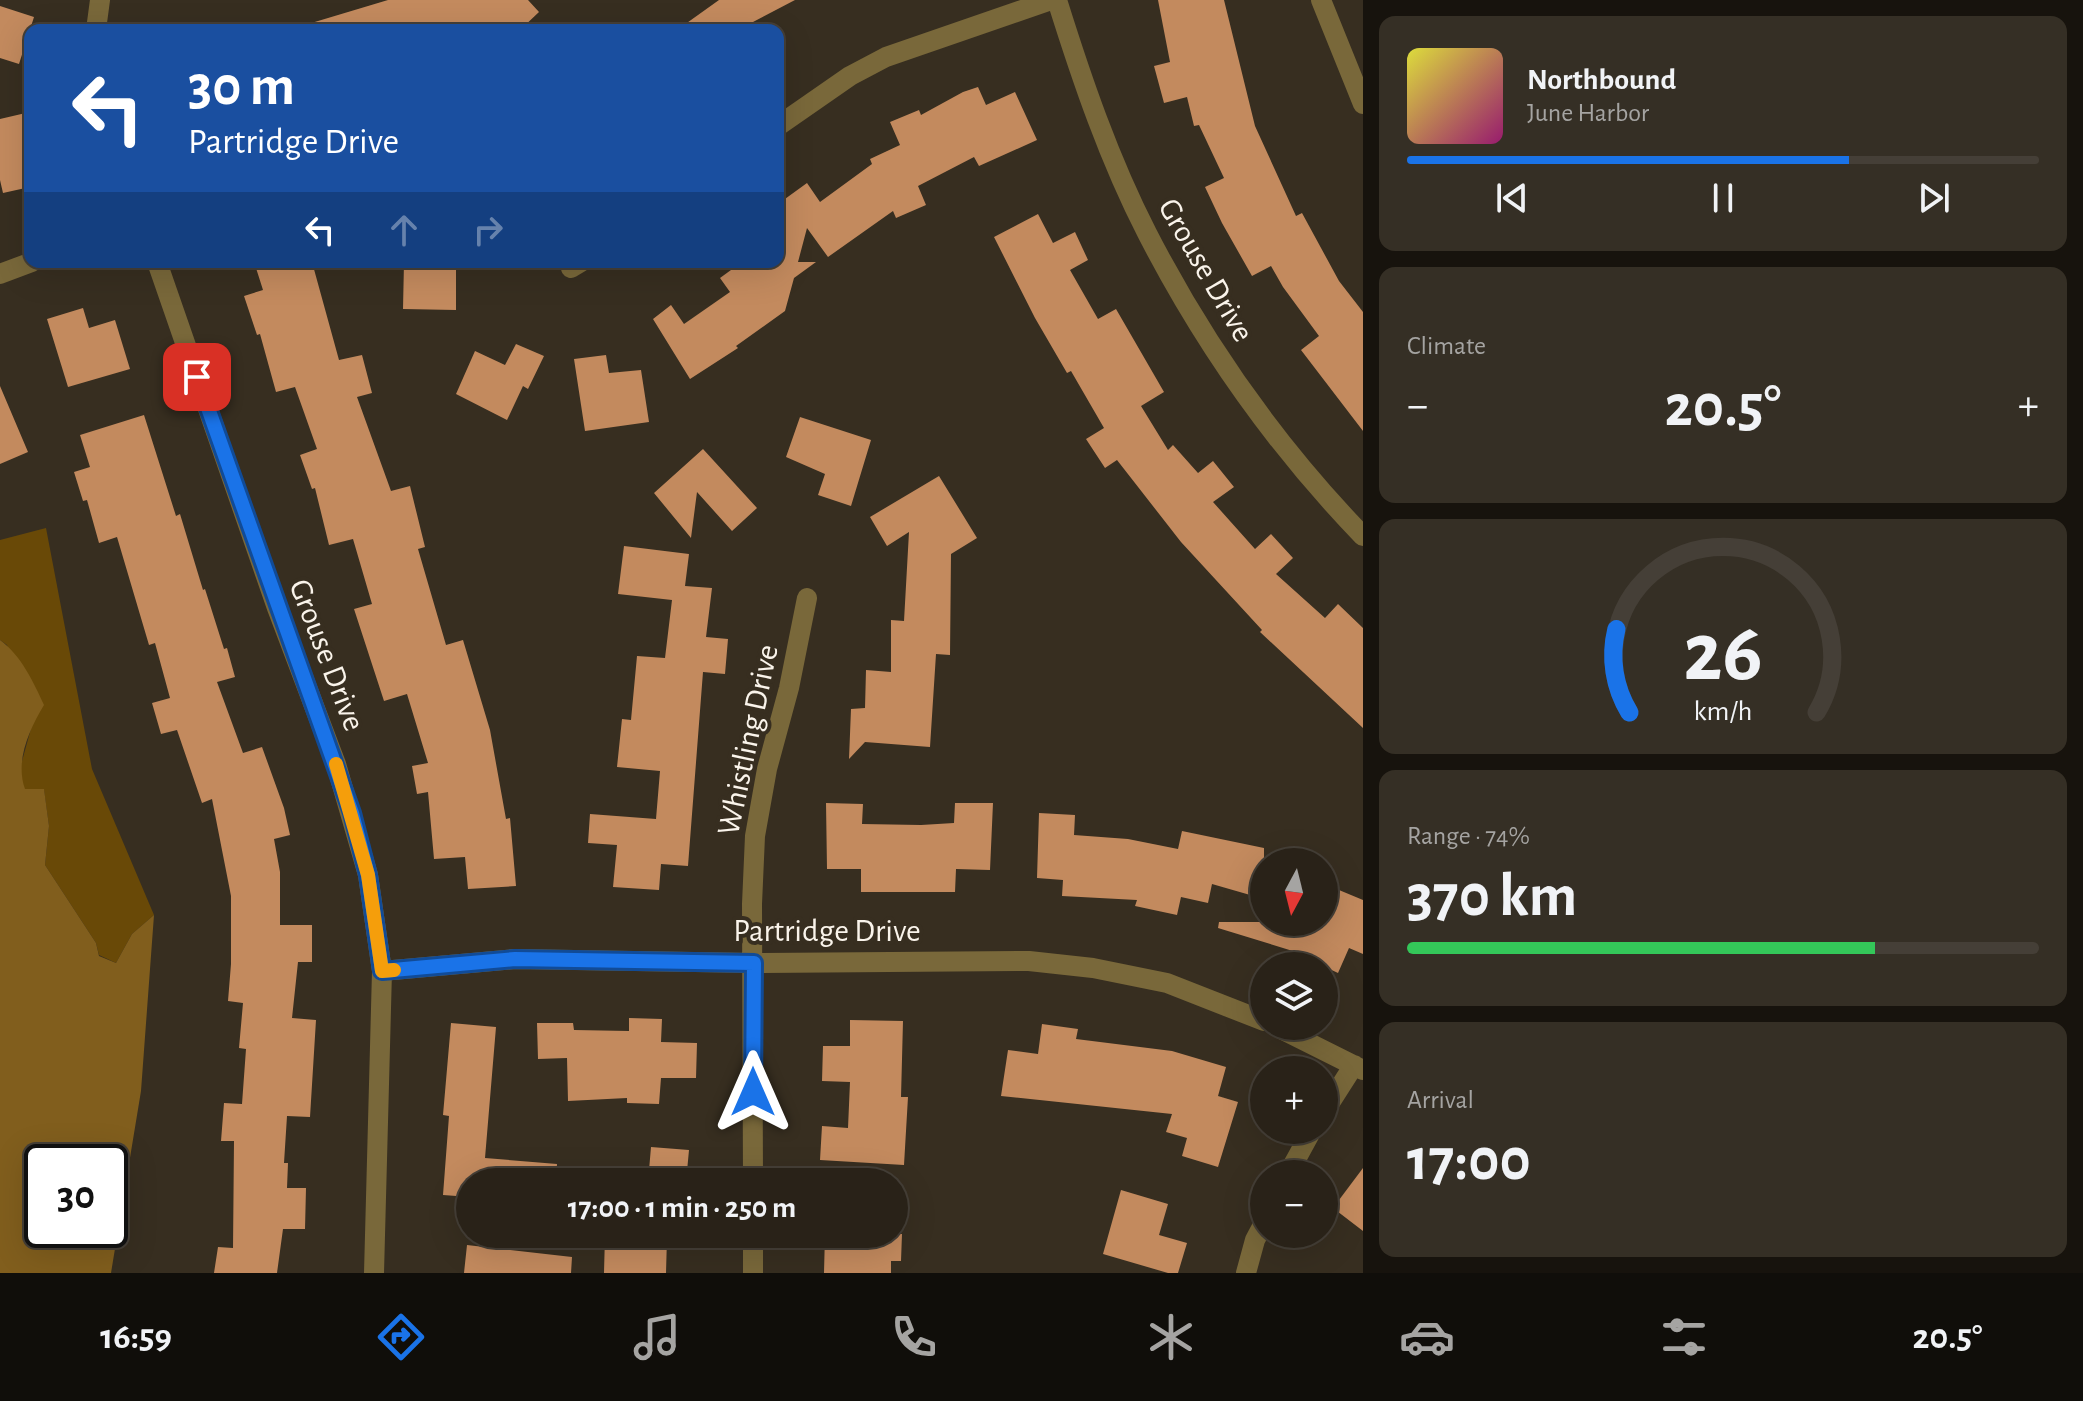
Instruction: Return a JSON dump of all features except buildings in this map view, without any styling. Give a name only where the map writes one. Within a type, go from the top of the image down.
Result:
[{"type":"street","points":[[97,24],[100,0]]},
{"type":"street","points":[[784,122],[850,76],[886,57],[1054,0]]},
{"type":"street","name":"Grouse Drive","points":[[1054,0],[1116,165],[1182,299],[1279,440],[1363,536]]},
{"type":"street","points":[[1321,0],[1363,104]]},
{"type":"street","points":[[0,274],[24,265]]},
{"type":"street","name":"Grouse Drive","points":[[159,268],[277,608],[343,786],[368,875],[382,971],[374,1273]]},
{"type":"street","name":"Whistling Drive","points":[[753,1168],[752,904],[757,818],[807,598]]},
{"type":"street","name":"Partridge Drive","points":[[382,971],[515,959],[754,963],[1000,960],[1059,964],[1167,983],[1250,1016]]},
{"type":"street","points":[[1303,1040],[1359,1068],[1338,1094]]},
{"type":"street","points":[[753,1248],[753,1273]]},
{"type":"street","points":[[1246,1273],[1253,1248]]},
{"type":"shaded area","points":[[46,528],[92,769],[154,915],[132,934],[116,963],[99,955],[96,943],[45,865],[49,826],[44,790],[24,789],[19,772],[32,725],[7,645],[0,640],[0,540]]},
{"type":"shaded area","points":[[0,640],[21,661],[44,705],[29,735],[22,778],[25,789],[44,789],[49,826],[45,865],[96,943],[99,956],[116,963],[132,934],[154,915],[141,1091],[128,1170],[128,1144],[24,1144],[24,1248],[115,1248],[111,1273],[0,1273]]},
{"type":"slow traffic","points":[[336,764],[368,875],[382,971],[394,970]]},
{"type":"route","points":[[197,377],[352,813],[368,875],[382,971],[515,959],[754,963],[753,1092]]}]
